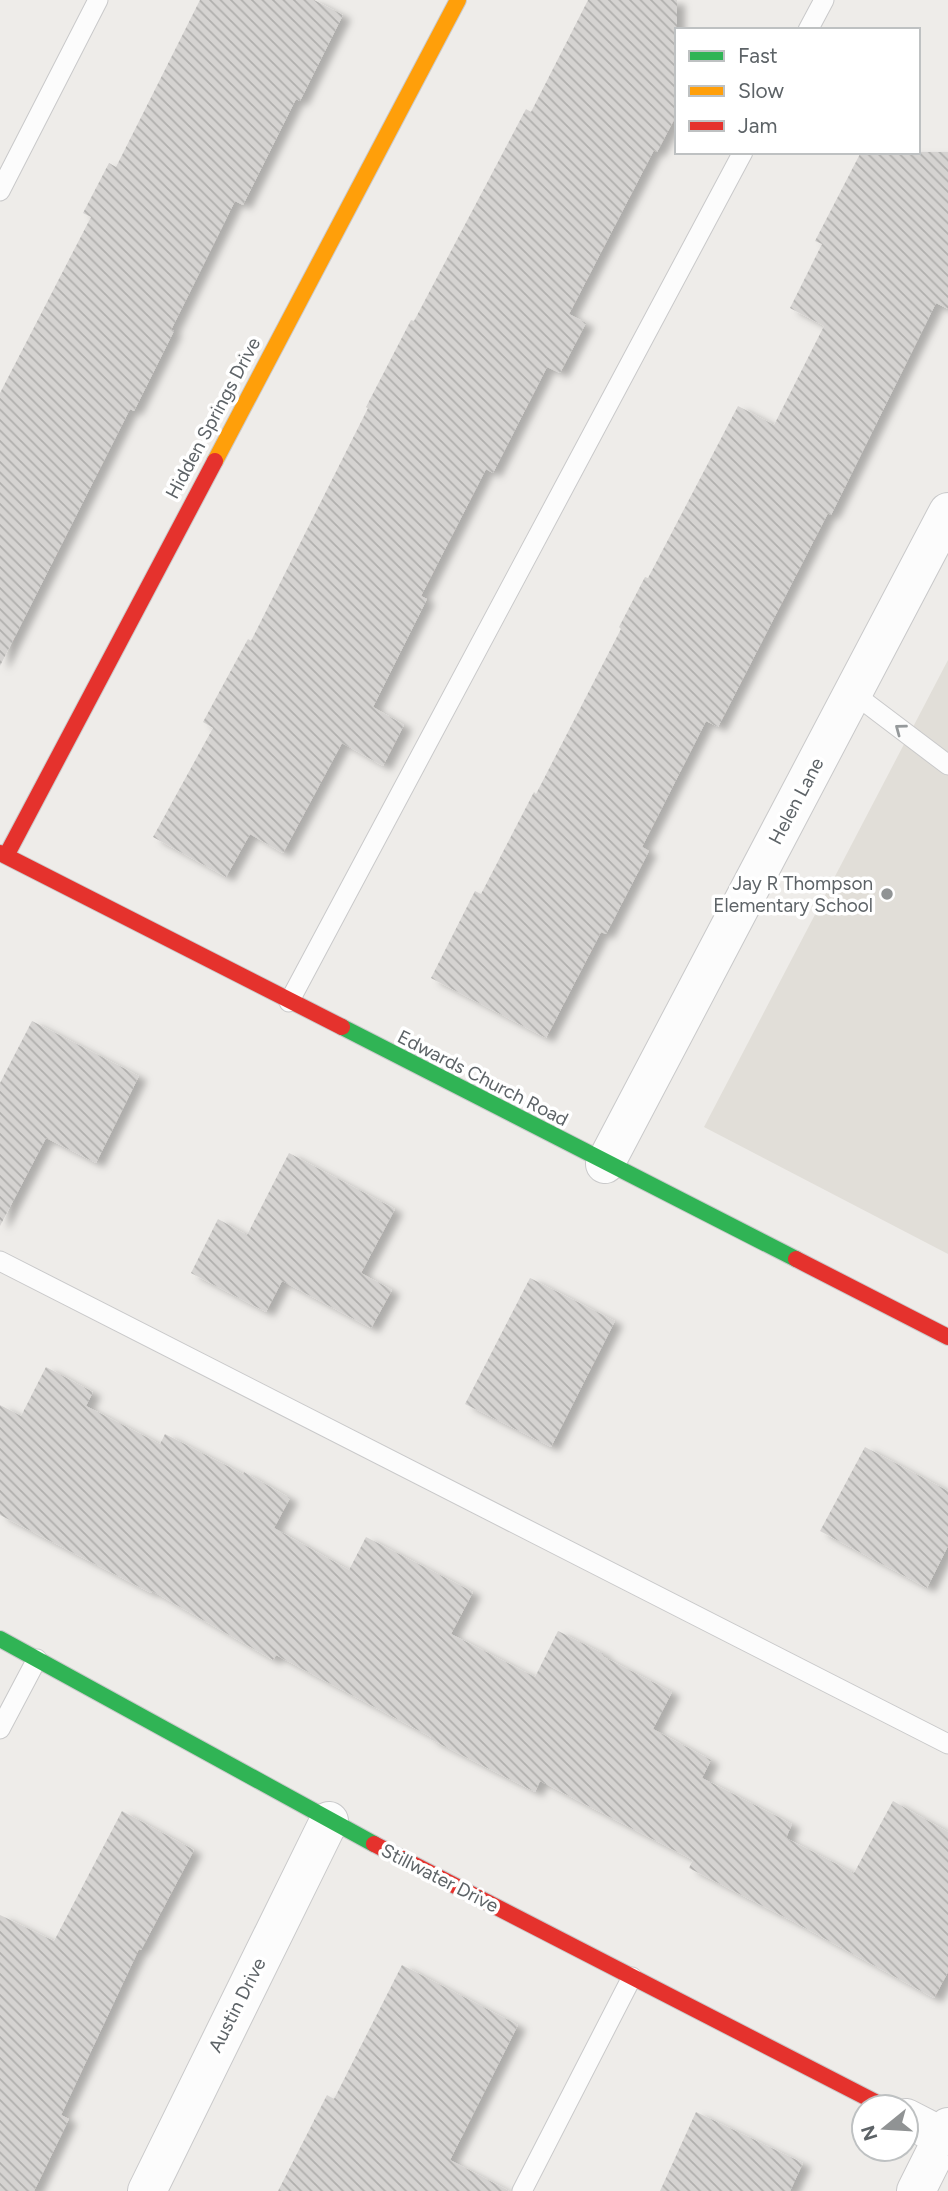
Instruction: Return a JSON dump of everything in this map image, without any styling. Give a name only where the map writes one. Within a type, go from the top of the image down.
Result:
[{"type":"street","name":"Hidden Springs Drive","points":[[3,854],[458,0]]},
{"type":"street","name":"Helen Lane","points":[[605,1164],[948,512]]},
{"type":"street","name":"Edwards Church Road","points":[[3,854],[948,1337]]},
{"type":"street","name":"Stillwater Drive","points":[[0,1639],[330,1821],[858,2093]]},
{"type":"street","name":"Austin Drive","points":[[147,2191],[330,1821]]},
{"type":"street","points":[[916,2191],[946,2132],[920,2123]]},
{"type":"lane","points":[[0,191],[98,0]]},
{"type":"lane","points":[[809,28],[824,0]]},
{"type":"lane","points":[[289,1002],[742,154]]},
{"type":"lane","points":[[853,693],[948,765]]},
{"type":"lane","points":[[0,1261],[948,1744]]},
{"type":"lane","points":[[0,1729],[37,1659]]},
{"type":"lane","points":[[522,2191],[632,1977]]},
{"type":"shaded area","name":"Jay R Thompson Elementary School","points":[[948,660],[948,1254],[704,1127]]},
{"type":"building","points":[[200,0],[314,0],[343,15],[300,101],[296,99],[243,205],[235,201],[134,411],[130,409],[0,666],[0,393],[91,217],[83,213],[109,163],[116,167]]},
{"type":"building","points":[[588,0],[677,0],[675,118],[657,152],[654,150],[569,314],[586,323],[560,373],[547,367],[493,473],[486,469],[421,596],[427,599],[373,707],[404,725],[383,766],[342,743],[283,853],[250,834],[226,877],[153,837],[213,728],[203,722],[248,639],[251,641],[411,320],[414,321],[526,109],[531,112]]},
{"type":"building","points":[[948,152],[948,309],[936,303],[831,515],[828,513],[718,727],[706,721],[642,847],[649,851],[606,934],[601,932],[546,1038],[431,978],[475,891],[481,894],[534,792],[536,794],[645,577],[648,578],[738,406],[774,425],[824,326],[790,308],[822,244],[815,241],[860,154]]},
{"type":"building","points":[[32,1021],[139,1076],[96,1163],[46,1138],[0,1226],[0,1083]]},
{"type":"building","points":[[289,1153],[395,1209],[361,1273],[392,1290],[371,1328],[282,1281],[266,1312],[191,1273],[218,1219],[247,1235]]},
{"type":"building","points":[[530,1278],[615,1321],[551,1447],[465,1404]]},
{"type":"building","points":[[46,1367],[93,1392],[86,1406],[160,1444],[165,1434],[243,1474],[244,1472],[290,1498],[274,1528],[349,1570],[366,1537],[473,1592],[451,1634],[535,1677],[558,1631],[672,1692],[653,1729],[711,1760],[702,1778],[792,1824],[786,1838],[854,1873],[893,1801],[948,1832],[948,1972],[934,1998],[689,1868],[693,1860],[540,1781],[535,1792],[430,1739],[431,1737],[276,1655],[273,1660],[152,1591],[151,1593],[0,1515],[0,1405],[21,1416]]},
{"type":"building","points":[[865,1447],[948,1491],[948,1546],[927,1588],[820,1531]]},
{"type":"building","points":[[122,1811],[194,1850],[141,1950],[139,1949],[61,2115],[69,2119],[34,2191],[0,2191],[0,1915],[54,1941]]},
{"type":"building","points":[[402,1965],[518,2025],[450,2160],[509,2191],[278,2191],[327,2095],[334,2099]]},
{"type":"building","points":[[696,2112],[803,2163],[790,2191],[660,2191]]},
{"type":"traffic: fast","points":[[342,1027],[796,1259]]},
{"type":"traffic: fast","points":[[0,1639],[374,1844]]},
{"type":"traffic: slow","points":[[215,461],[458,0]]},
{"type":"traffic: jam","points":[[6,856],[215,461]]},
{"type":"traffic: jam","points":[[0,853],[342,1027]]},
{"type":"traffic: jam","points":[[796,1259],[948,1337]]},
{"type":"traffic: jam","points":[[374,1844],[858,2093]]},
{"type":"place","name":"Jay R Thompson Elementary School","points":[[887,894]]}]
